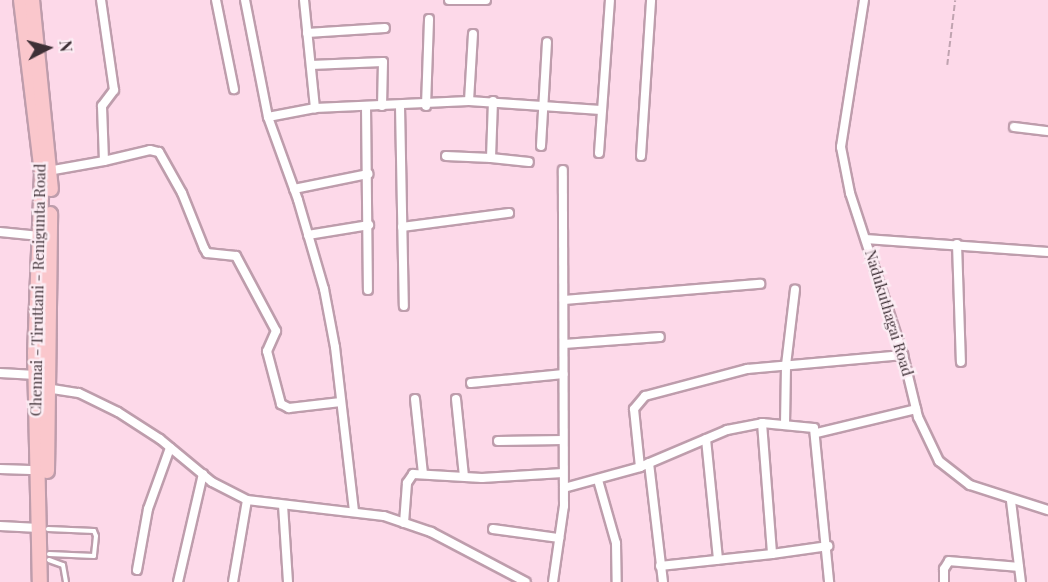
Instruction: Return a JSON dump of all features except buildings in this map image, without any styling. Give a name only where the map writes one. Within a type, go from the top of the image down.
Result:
[{"type":"highway","name":"Chennai - Tiruttani - Renigunta Road","points":[[21,0],[46,171],[40,236],[38,470],[49,557],[49,582]]},
{"type":"highway","name":"Chennai - Tiruttani - Renigunta Road","points":[[32,0],[46,171],[39,383],[44,529],[40,582]]},
{"type":"street","points":[[101,0],[114,90],[102,106],[104,161]]},
{"type":"street","points":[[216,0],[234,88]]},
{"type":"street","points":[[246,0],[268,117],[294,189],[331,324],[354,512]]},
{"type":"street","points":[[304,0],[315,108]]},
{"type":"street","points":[[449,0],[486,0]]},
{"type":"street","points":[[599,153],[610,0]]},
{"type":"street","points":[[641,156],[651,0]]},
{"type":"street","name":"Nadukuthagai Road","points":[[864,0],[841,147],[850,193],[903,355],[916,409],[939,461],[970,485],[1011,501],[1048,510]]},
{"type":"street","points":[[426,106],[429,19]]},
{"type":"street","points":[[307,33],[385,28]]},
{"type":"street","points":[[469,101],[472,34]]},
{"type":"street","points":[[541,146],[548,42]]},
{"type":"street","points":[[311,65],[383,62],[382,106]]},
{"type":"street","points":[[268,117],[315,108],[426,106],[469,101],[543,104],[601,110]]},
{"type":"street","points":[[491,158],[493,101]]},
{"type":"street","points":[[366,106],[368,290]]},
{"type":"street","points":[[400,106],[404,306]]},
{"type":"street","points":[[1014,127],[1048,131]]},
{"type":"street","points":[[46,171],[150,150],[159,152],[182,193],[207,253],[236,256],[276,331],[267,351],[281,404],[289,408],[341,402]]},
{"type":"street","points":[[447,156],[529,162]]},
{"type":"street","points":[[553,582],[560,538],[564,488],[563,170]]},
{"type":"street","points":[[294,189],[368,174]]},
{"type":"street","points":[[402,227],[509,213]]},
{"type":"street","points":[[308,235],[369,225]]},
{"type":"street","points":[[0,232],[40,236]]},
{"type":"street","points":[[866,239],[1048,252]]},
{"type":"street","points":[[957,244],[961,362]]},
{"type":"street","points":[[564,300],[760,284]]},
{"type":"street","points":[[785,424],[786,365],[795,290]]},
{"type":"street","points":[[564,344],[660,337]]},
{"type":"street","points":[[640,467],[634,409],[645,396],[736,372],[786,365],[825,365],[903,355]]},
{"type":"street","points":[[0,373],[79,393],[118,412],[203,474],[247,500],[354,512],[404,523],[431,532],[526,582]]},
{"type":"street","points":[[471,383],[564,374]]},
{"type":"street","points":[[415,399],[423,474]]},
{"type":"street","points":[[456,399],[464,476]]},
{"type":"street","points":[[817,433],[916,409]]},
{"type":"street","points":[[762,423],[772,554]]},
{"type":"street","points":[[564,488],[640,467],[706,439],[762,423],[814,428],[817,433],[828,546],[829,582]]},
{"type":"street","points":[[706,439],[718,559]]},
{"type":"street","points":[[498,441],[563,440]]},
{"type":"street","points":[[137,570],[148,509],[170,448]]},
{"type":"street","points":[[649,463],[663,582]]},
{"type":"street","points":[[0,469],[38,470]]},
{"type":"street","points":[[404,523],[409,476],[563,473]]},
{"type":"street","points":[[178,582],[203,474]]},
{"type":"street","points":[[598,480],[616,543],[617,582]]},
{"type":"street","points":[[233,582],[247,500]]},
{"type":"street","points":[[1011,501],[1021,582]]},
{"type":"street","points":[[283,505],[288,582]]},
{"type":"street","points":[[0,526],[44,529]]},
{"type":"street","points":[[493,529],[560,538]]},
{"type":"street","points":[[660,566],[828,546]]},
{"type":"street","points":[[944,582],[949,561],[1019,567]]},
{"type":"lane","points":[[44,529],[94,531],[96,536],[94,556],[49,557]]},
{"type":"lane","points":[[49,557],[63,565],[66,582]]},
{"type":"path","points":[[947,65],[955,0]]}]
